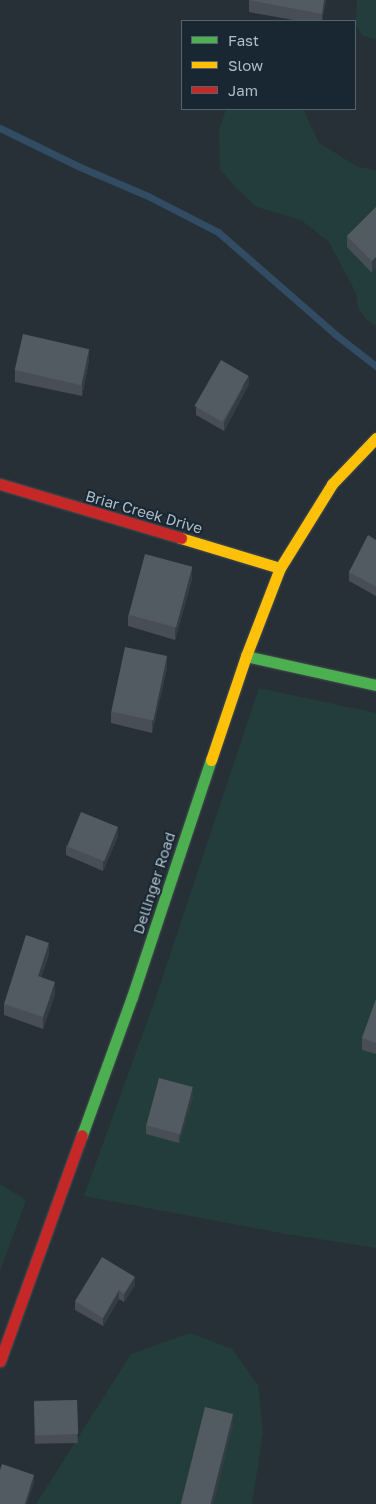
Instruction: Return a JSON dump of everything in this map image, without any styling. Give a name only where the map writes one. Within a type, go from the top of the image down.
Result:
[{"type":"street","name":"Dellinger Road","points":[[0,1361],[132,997],[246,656],[280,568],[332,484],[376,438]]},
{"type":"street","name":"Briar Creek Drive","points":[[0,484],[280,568]]},
{"type":"street","points":[[246,656],[376,684]]},
{"type":"green space","points":[[357,0],[376,0],[376,40],[362,35],[356,25]]},
{"type":"green space","points":[[226,110],[303,110],[319,143],[358,167],[376,170],[376,326],[367,320],[358,308],[356,293],[329,242],[301,220],[257,207],[237,189],[220,169],[219,131]]},
{"type":"green space","points":[[259,688],[376,713],[376,1248],[281,1233],[84,1196],[156,997]]},
{"type":"green space","points":[[0,1184],[26,1200],[0,1271]]},
{"type":"green space","points":[[190,1333],[232,1349],[258,1385],[263,1432],[252,1504],[36,1504],[131,1354]]},
{"type":"building","points":[[249,0],[324,0],[322,14]]},
{"type":"building","points":[[376,207],[376,257],[372,261],[347,236]]},
{"type":"building","points":[[23,334],[89,349],[81,385],[15,370]]},
{"type":"building","points":[[221,360],[249,376],[222,422],[194,406]]},
{"type":"building","points":[[368,535],[376,540],[376,587],[349,572]]},
{"type":"building","points":[[145,554],[192,567],[176,628],[129,615]]},
{"type":"building","points":[[125,647],[167,656],[153,720],[111,712]]},
{"type":"building","points":[[81,812],[118,827],[104,861],[67,846]]},
{"type":"building","points":[[26,935],[49,943],[38,976],[55,982],[43,1017],[4,1004]]},
{"type":"building","points":[[376,999],[376,1043],[362,1038]]},
{"type":"building","points":[[159,1078],[193,1087],[180,1134],[146,1125]]},
{"type":"building","points":[[102,1257],[135,1277],[124,1294],[119,1290],[103,1318],[75,1301]]},
{"type":"building","points":[[77,1400],[78,1434],[35,1435],[34,1402]]},
{"type":"building","points":[[205,1407],[233,1414],[211,1504],[181,1504]]},
{"type":"building","points":[[2,1464],[34,1475],[25,1504],[0,1504],[0,1470]]},
{"type":"waterway","points":[[0,128],[80,167],[148,196],[218,232],[336,335],[376,366]]},
{"type":"traffic: fast","points":[[246,656],[376,685]]},
{"type":"traffic: fast","points":[[82,1135],[132,997],[211,760]]},
{"type":"traffic: slow","points":[[211,760],[246,656],[280,568],[332,484],[376,438]]},
{"type":"traffic: slow","points":[[181,538],[280,568]]},
{"type":"traffic: jam","points":[[0,484],[181,538]]},
{"type":"traffic: jam","points":[[0,1361],[82,1135]]}]
